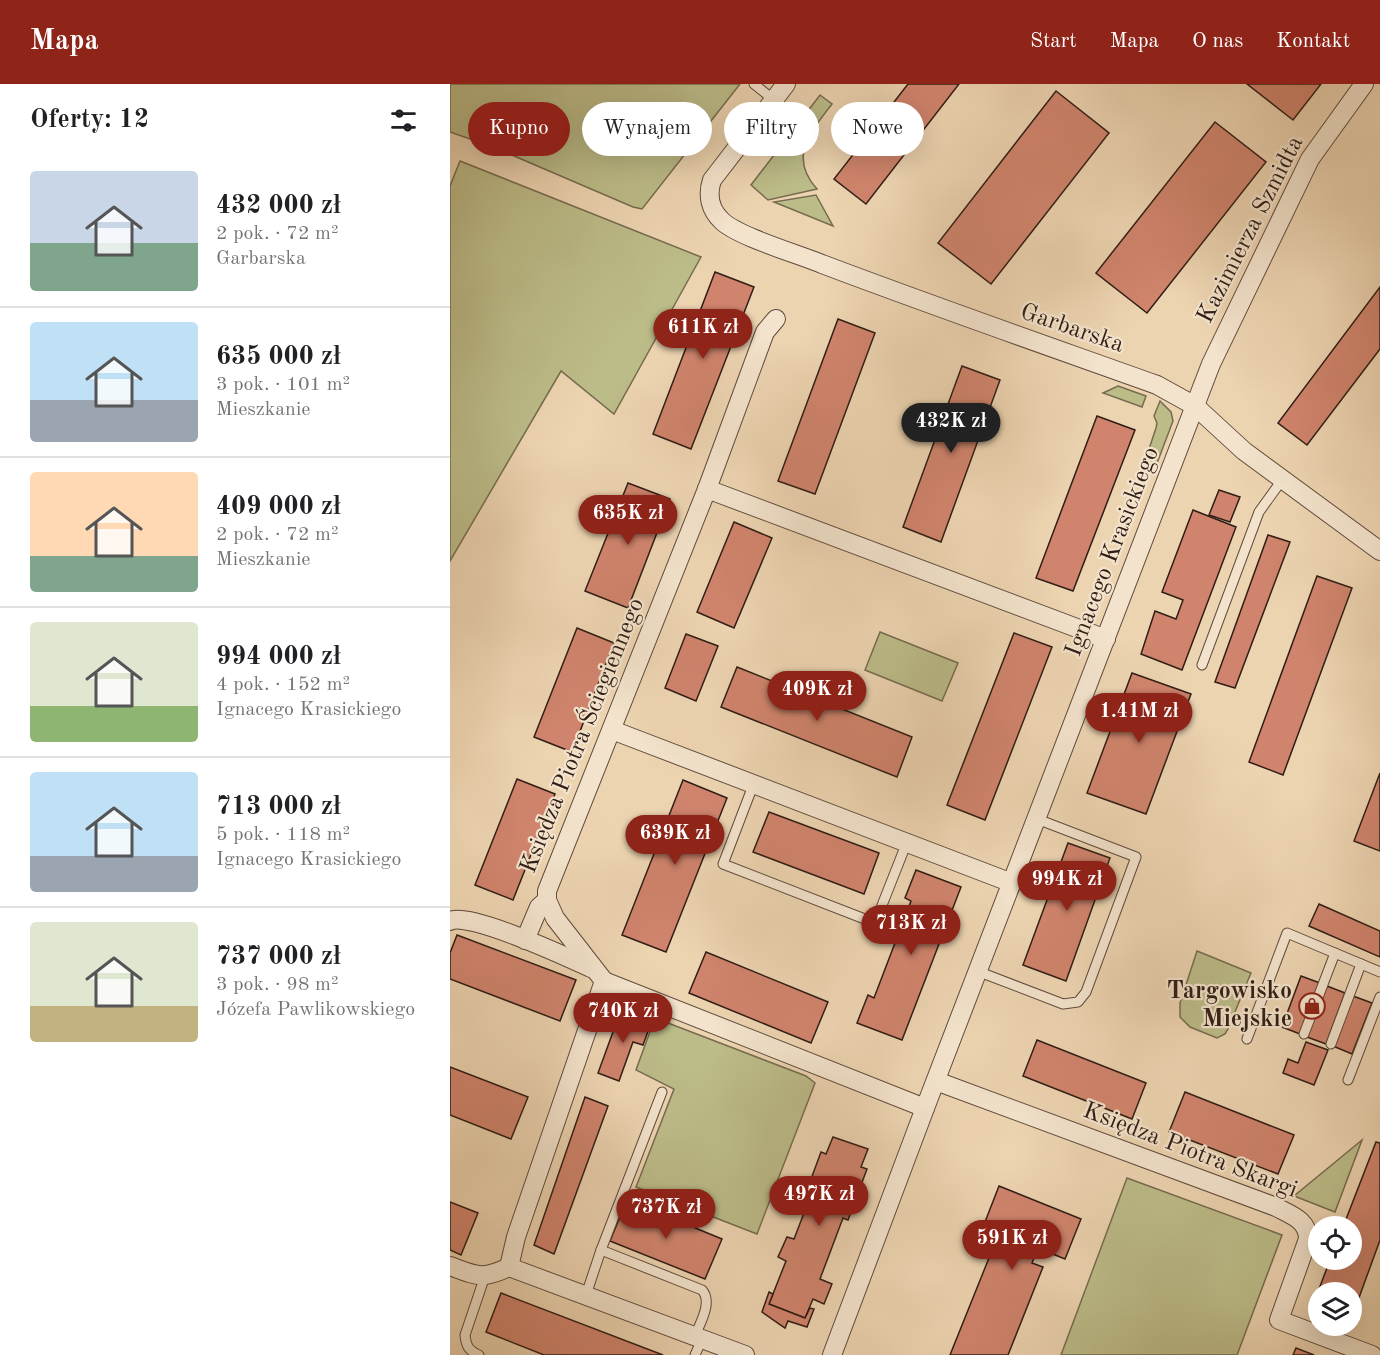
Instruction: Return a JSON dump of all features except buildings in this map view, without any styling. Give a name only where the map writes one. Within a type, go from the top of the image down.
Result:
[{"type":"street","points":[[774,100],[786,84]]},
{"type":"street","name":"Kazimierza Szmidta","points":[[1195,406],[1211,364],[1305,169],[1319,144],[1364,84]]},
{"type":"street","name":"Garbarska","points":[[774,100],[712,180],[709,195],[714,212],[724,223],[758,239],[941,309],[1156,385],[1195,406],[1244,451],[1380,552]]},
{"type":"street","name":"Księdza Piotra Ściegiennego","points":[[598,975],[555,918],[547,900],[550,883],[707,489],[765,332],[776,319]]},
{"type":"street","name":"Ignacego Krasickiego","points":[[832,1355],[1195,406]]},
{"type":"street","points":[[707,489],[1106,639]]},
{"type":"street","points":[[612,730],[1012,883]]},
{"type":"street","points":[[525,940],[539,907],[547,900]]},
{"type":"street","points":[[450,921],[456,918],[465,919],[525,940],[598,975],[925,1108]]},
{"type":"street","points":[[509,1267],[516,1237],[598,975]]},
{"type":"street","name":"Księdza Piotra Skargi","points":[[936,1081],[1166,1165],[1276,1207],[1293,1216],[1305,1225],[1308,1230],[1308,1239],[1279,1320],[1372,1355]]},
{"type":"street","points":[[450,1266],[485,1276],[509,1267],[586,1295],[697,1343],[746,1355]]},
{"type":"lane","points":[[754,84],[774,100]]},
{"type":"lane","points":[[1202,665],[1258,512],[1282,480]]},
{"type":"lane","points":[[754,783],[723,864],[875,923],[907,842]]},
{"type":"lane","points":[[977,971],[1063,1004],[1078,1002],[1086,992],[1136,857],[1037,819]]},
{"type":"lane","points":[[1247,1039],[1287,933],[1380,972]]},
{"type":"lane","points":[[1304,1035],[1335,953]]},
{"type":"lane","points":[[1331,1044],[1361,964]]},
{"type":"lane","points":[[1348,1080],[1380,997]]},
{"type":"lane","points":[[586,1295],[662,1092]]},
{"type":"lane","points":[[601,1250],[705,1292],[706,1304],[697,1343]]},
{"type":"lane","points":[[479,1355],[471,1352],[466,1344],[465,1335],[485,1276]]},
{"type":"green space","points":[[450,84],[740,84],[712,120],[712,102],[582,102],[582,156],[684,156],[642,209],[514,156],[570,156],[570,102],[468,102],[468,138],[450,132]]},
{"type":"green space","points":[[820,95],[831,103],[819,121],[819,102],[815,102]]},
{"type":"green space","points":[[773,156],[803,156],[808,177],[817,189],[768,200],[751,185]]},
{"type":"green space","points":[[460,161],[701,257],[614,414],[561,371],[450,561],[450,186]]},
{"type":"green space","points":[[816,195],[833,226],[774,202]]},
{"type":"green space","points":[[1118,386],[1146,396],[1142,407],[1103,393]]},
{"type":"green space","points":[[1160,401],[1171,412],[1173,421],[1154,471],[1147,466],[1145,461],[1156,428],[1157,423],[1154,416]]},
{"type":"green space","points":[[880,632],[958,663],[942,701],[865,670]]},
{"type":"green space","points":[[1197,951],[1251,973],[1228,1029],[1225,1034],[1217,1038],[1190,1027],[1180,1017],[1180,1003]]},
{"type":"green space","points":[[655,1018],[806,1076],[815,1083],[757,1234],[636,1187],[674,1089],[636,1070]]},
{"type":"green space","points":[[1362,1140],[1335,1212],[1294,1196]]},
{"type":"green space","points":[[1127,1178],[1282,1235],[1237,1355],[1061,1355]]},
{"type":"place","name":"Targowisko Miejskie","points":[[1312,1006]]}]
